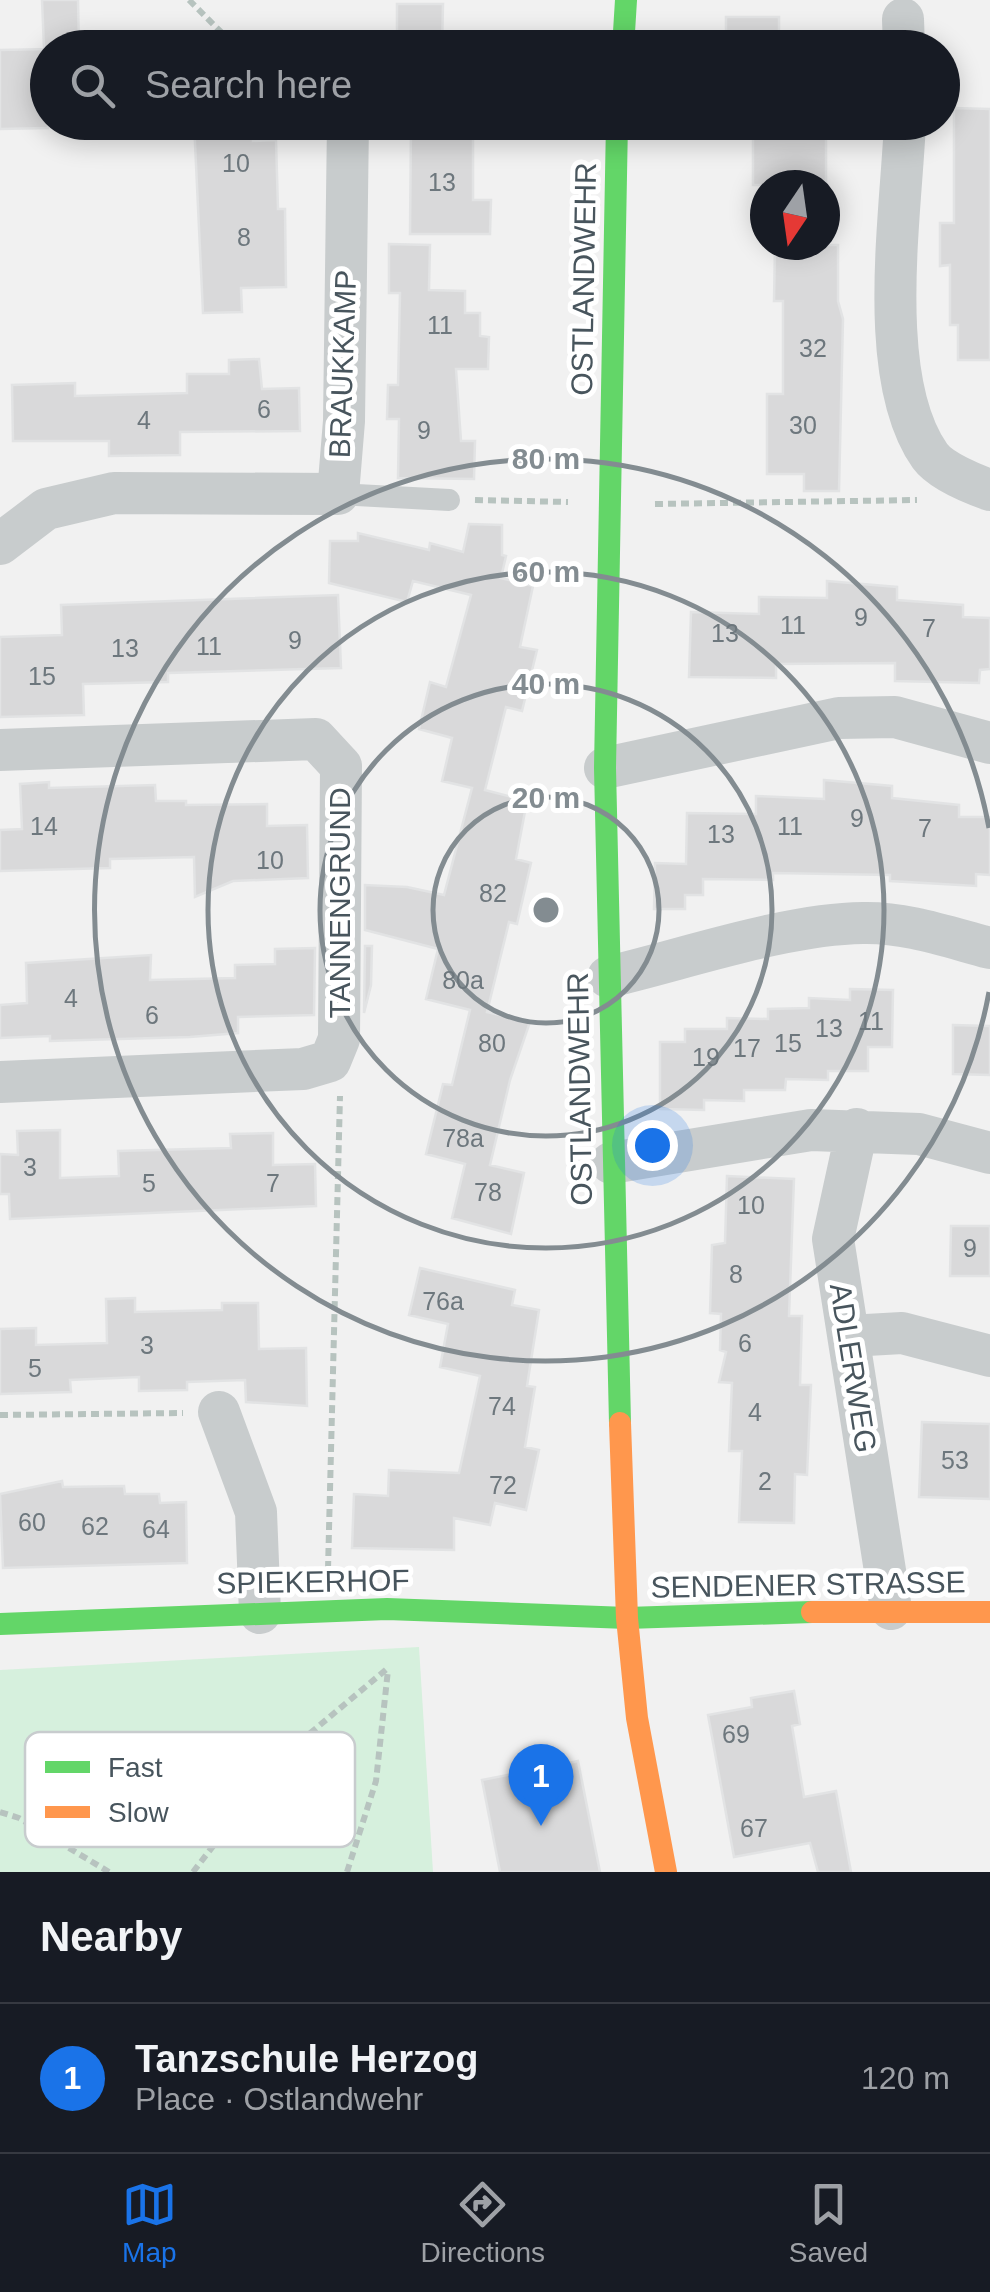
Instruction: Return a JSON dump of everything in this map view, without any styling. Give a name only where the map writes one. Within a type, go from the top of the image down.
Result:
[{"type":"street","points":[[624,30],[626,0]]},
{"type":"street","name":"BRAUKKAMP","points":[[0,544],[46,509],[114,493],[338,494],[344,421],[348,140]]},
{"type":"street","name":"OSTLANDWEHR","points":[[617,140],[605,768],[610,1164],[627,1618],[637,1718],[666,1872]]},
{"type":"street","points":[[904,140],[896,352],[906,410],[932,460],[990,490]]},
{"type":"street","points":[[605,768],[840,718],[895,717],[990,743]]},
{"type":"street","name":"TANNENGRUND","points":[[0,750],[316,738],[341,766],[339,1039],[330,1061],[303,1069],[0,1082]]},
{"type":"street","points":[[608,977],[821,927],[864,923],[911,927],[990,948]]},
{"type":"street","points":[[610,1164],[759,1137],[857,1129],[920,1134],[990,1153]]},
{"type":"street","name":"ADLERWEG","points":[[857,1129],[833,1239],[890,1609]]},
{"type":"street","points":[[849,1336],[902,1333],[990,1356]]},
{"type":"street","points":[[219,1412],[256,1512],[260,1613]]},
{"type":"street","name":"SPIEKERHOF","points":[[0,1624],[387,1609],[627,1618]]},
{"type":"street","name":"SENDENER STRASSE","points":[[627,1618],[890,1609],[990,1612]]},
{"type":"lane","points":[[338,494],[449,500]]},
{"type":"path","points":[[189,0],[219,30]]},
{"type":"path","points":[[449,500],[935,500]]},
{"type":"path","points":[[327,1610],[341,1084],[330,1061]]},
{"type":"path","points":[[0,1415],[219,1412]]},
{"type":"path","points":[[355,1847],[376,1781],[388,1668],[387,1609]]},
{"type":"path","points":[[312,1732],[388,1668]]},
{"type":"path","points":[[0,1812],[25,1822]]},
{"type":"path","points":[[67,1847],[109,1872]]},
{"type":"path","points":[[193,1872],[213,1847]]},
{"type":"path","points":[[347,1872],[355,1847]]},
{"type":"green space","points":[[419,1647],[433,1872],[0,1872],[0,1670]]},
{"type":"building","points":[[42,0],[78,0],[79,30],[43,30]]},
{"type":"building","points":[[397,4],[443,4],[442,30],[397,30]]},
{"type":"building","points":[[726,17],[779,17],[779,30],[726,30]]},
{"type":"building","points":[[30,49],[30,128],[0,129],[0,50]]},
{"type":"building","points":[[960,108],[990,109],[990,360],[958,360],[958,325],[950,325],[950,265],[940,266],[940,223],[954,223],[954,140],[960,140]]},
{"type":"building","points":[[195,140],[276,140],[278,209],[285,209],[286,287],[241,288],[242,312],[203,313]]},
{"type":"building","points":[[411,140],[473,140],[473,200],[491,200],[490,234],[410,234]]},
{"type":"building","points":[[753,140],[826,140],[826,170],[753,170]]},
{"type":"building","points":[[389,244],[430,245],[429,290],[465,291],[465,313],[480,313],[480,336],[489,337],[488,369],[456,369],[461,441],[475,441],[474,479],[398,478],[399,419],[387,419],[388,385],[398,385],[400,293],[389,293]]},
{"type":"building","points":[[775,260],[838,260],[838,301],[843,319],[839,491],[804,491],[804,474],[767,474],[767,394],[783,394],[783,301],[774,301]]},
{"type":"building","points":[[259,359],[262,389],[299,388],[300,431],[180,432],[180,455],[109,456],[109,441],[13,441],[12,385],[75,383],[75,396],[187,393],[187,374],[229,374],[229,360]]},
{"type":"building","points":[[469,524],[502,525],[502,555],[506,556],[501,578],[533,586],[520,647],[537,650],[522,711],[506,707],[485,790],[527,801],[516,859],[531,863],[517,924],[509,922],[487,1012],[530,1022],[510,1080],[490,1165],[524,1173],[511,1234],[452,1218],[465,1164],[426,1154],[443,1084],[452,1085],[470,1010],[426,999],[438,949],[365,930],[365,885],[407,887],[444,895],[472,788],[442,781],[452,738],[419,729],[430,682],[446,687],[471,595],[413,581],[407,602],[329,583],[330,541],[358,541],[358,533],[429,550],[430,543],[463,552]]},
{"type":"building","points":[[827,581],[897,587],[897,600],[963,605],[963,617],[990,618],[990,669],[980,670],[979,683],[895,681],[895,663],[776,664],[776,678],[689,677],[691,612],[759,614],[759,597],[827,598]]},
{"type":"building","points":[[338,595],[341,668],[168,673],[168,682],[83,684],[84,715],[0,717],[0,637],[62,635],[61,605]]},
{"type":"building","points":[[824,780],[892,786],[892,798],[959,805],[959,817],[990,817],[990,875],[976,874],[976,886],[890,881],[890,875],[773,873],[773,880],[703,879],[703,895],[685,895],[685,909],[654,909],[655,863],[686,864],[687,813],[756,814],[756,796],[824,799]]},
{"type":"building","points":[[49,782],[49,788],[155,785],[156,801],[186,801],[186,805],[267,804],[267,826],[307,825],[308,878],[233,881],[195,897],[194,857],[110,859],[110,868],[0,871],[0,830],[22,829],[20,784]]},
{"type":"building","points":[[365,946],[372,946],[371,985],[364,1013]]},
{"type":"building","points":[[315,948],[314,1015],[238,1017],[238,1033],[190,1037],[50,1041],[50,1036],[0,1038],[0,1005],[27,1003],[26,963],[151,955],[150,980],[235,978],[235,965],[275,964],[275,949]]},
{"type":"building","points":[[850,989],[893,990],[892,1047],[868,1047],[868,1071],[828,1071],[828,1080],[786,1079],[785,1090],[744,1090],[744,1101],[704,1100],[704,1110],[660,1109],[660,1042],[685,1042],[685,1029],[727,1029],[727,1018],[768,1019],[768,1009],[809,1008],[809,998],[850,1000]]},
{"type":"building","points":[[953,1025],[990,1026],[990,1075],[953,1074]]},
{"type":"building","points":[[60,1130],[60,1178],[119,1176],[118,1151],[231,1148],[230,1134],[273,1133],[273,1165],[315,1164],[316,1206],[10,1219],[9,1194],[0,1194],[0,1154],[18,1155],[17,1131]]},
{"type":"building","points":[[727,1176],[794,1179],[789,1316],[802,1316],[800,1385],[811,1385],[807,1475],[795,1474],[794,1523],[739,1522],[742,1451],[729,1451],[732,1383],[719,1382],[726,1352],[720,1350],[721,1314],[710,1313],[712,1245],[725,1243]]},
{"type":"building","points":[[951,1226],[990,1226],[990,1276],[950,1276]]},
{"type":"building","points":[[420,1268],[515,1290],[512,1305],[539,1310],[527,1386],[535,1387],[525,1447],[539,1450],[526,1510],[495,1503],[490,1525],[454,1518],[454,1550],[352,1548],[354,1494],[388,1496],[389,1470],[459,1473],[480,1376],[440,1367],[448,1324],[409,1315]]},
{"type":"building","points":[[135,1298],[135,1312],[222,1310],[222,1303],[258,1303],[259,1349],[306,1348],[307,1406],[246,1402],[245,1380],[187,1382],[187,1390],[139,1391],[139,1377],[70,1380],[71,1392],[0,1394],[0,1329],[36,1328],[36,1345],[107,1343],[106,1299]]},
{"type":"building","points":[[922,1422],[990,1424],[990,1499],[919,1497]]},
{"type":"building","points":[[62,1481],[63,1487],[124,1486],[125,1494],[159,1494],[160,1503],[186,1502],[187,1563],[3,1568],[0,1494]]},
{"type":"building","points":[[794,1691],[800,1724],[792,1726],[804,1797],[836,1791],[851,1872],[818,1872],[810,1843],[734,1857],[708,1715],[752,1707],[751,1698]]},
{"type":"building","points":[[578,1761],[600,1872],[500,1872],[482,1780]]},
{"type":"traffic: fast","points":[[624,30],[626,0]]},
{"type":"traffic: fast","points":[[617,140],[605,768],[620,1423]]},
{"type":"traffic: fast","points":[[0,1624],[387,1609],[627,1618],[812,1612]]},
{"type":"traffic: slow","points":[[620,1423],[627,1618],[637,1718],[666,1872]]},
{"type":"traffic: slow","points":[[812,1612],[990,1612]]},
{"type":"place","name":"Tanzschule Herzog","points":[[541,1826]]}]
